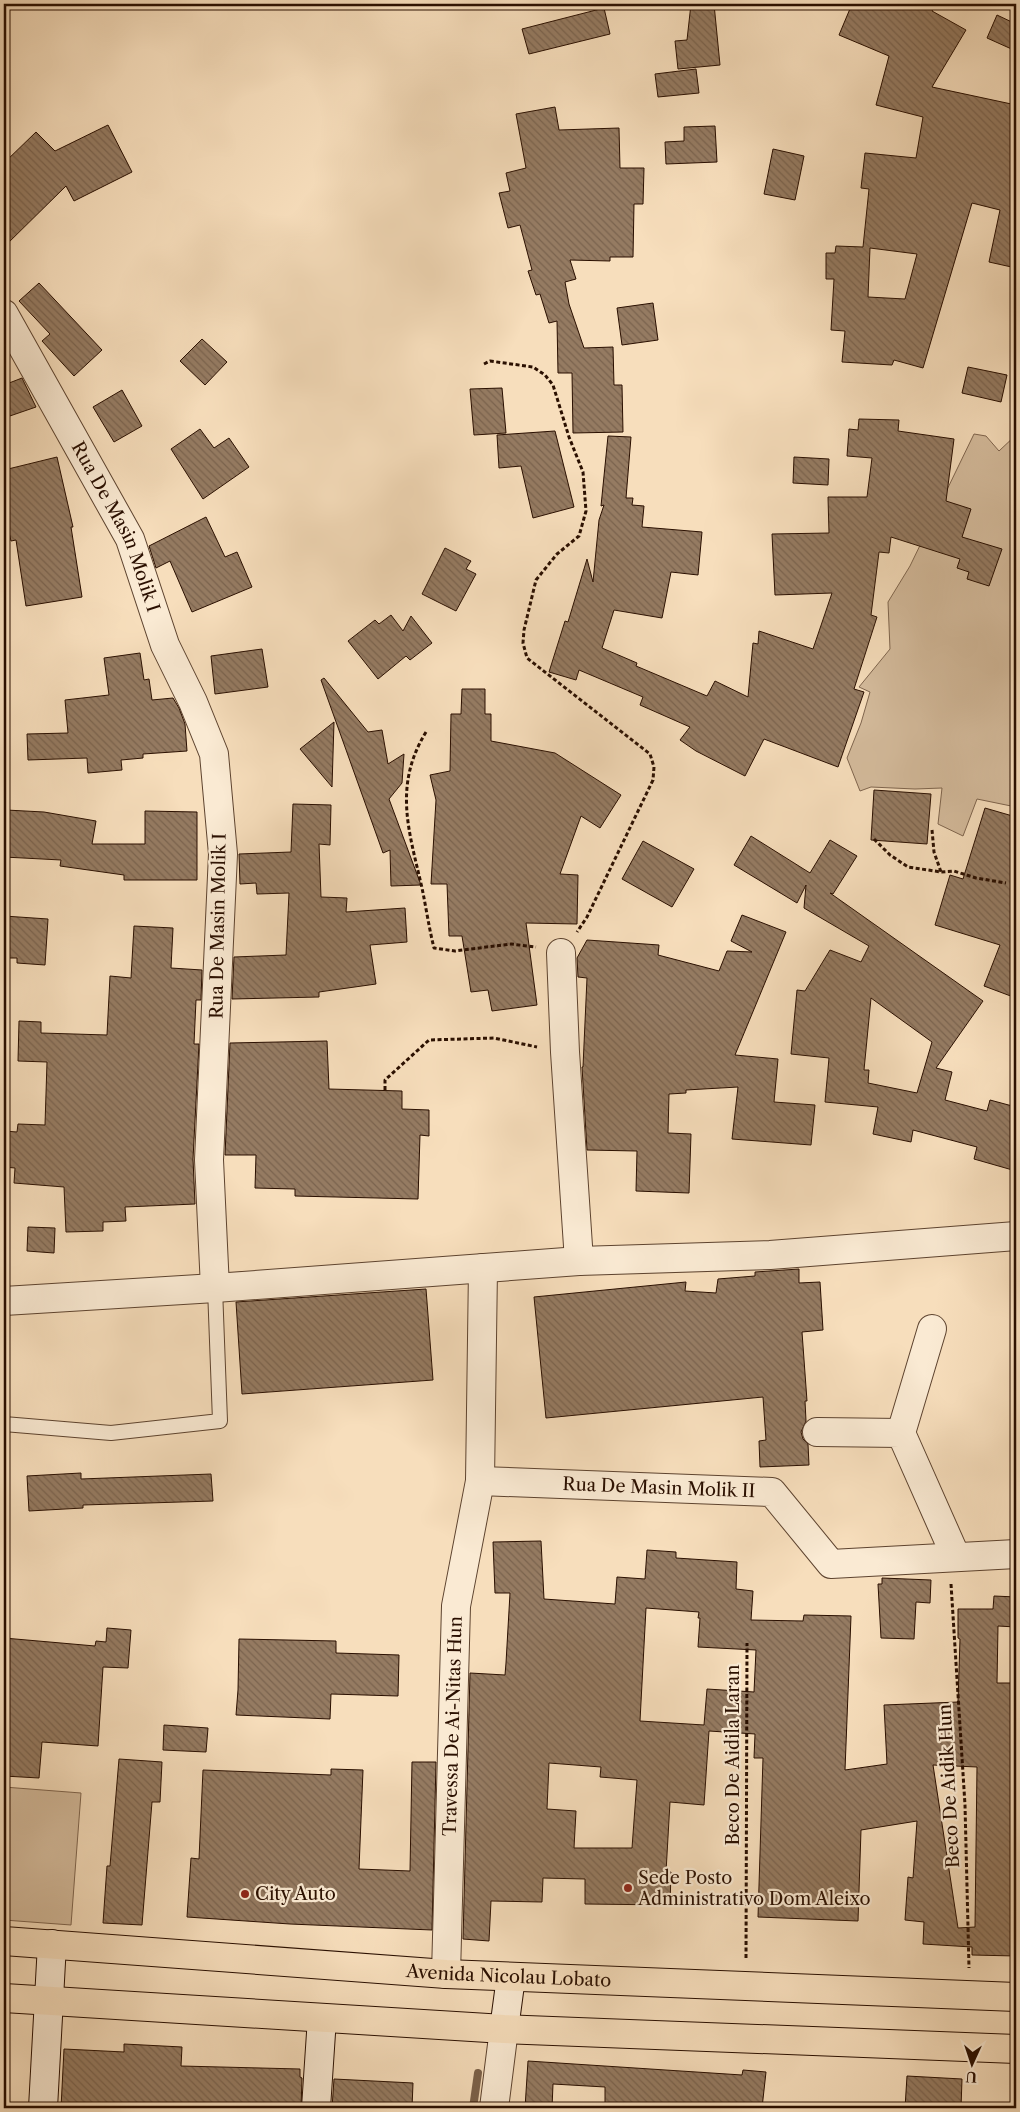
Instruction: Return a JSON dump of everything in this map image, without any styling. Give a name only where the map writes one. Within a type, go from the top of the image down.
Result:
[{"type":"main road","name":"Avenida Nicolau Lobato","points":[[4,1941],[446,1974],[1016,1997]]},
{"type":"main road","points":[[4,1998],[504,2029],[1016,2049]]},
{"type":"street","name":"Rua De Masin Molik I","points":[[4,314],[130,539],[165,645],[193,702],[214,754],[222,854],[209,1160],[215,1288]]},
{"type":"street","points":[[561,953],[565,1052],[579,1261]]},
{"type":"street","points":[[4,1301],[215,1288],[579,1261],[770,1255],[1016,1236]]},
{"type":"street","points":[[480,1481],[483,1268]]},
{"type":"street","points":[[932,1329],[901,1433],[953,1566]]},
{"type":"street","points":[[817,1432],[901,1433]]},
{"type":"street","name":"Rua De Masin Molik II","points":[[480,1481],[772,1492],[831,1564],[953,1566],[1016,1554]]},
{"type":"street","name":"Travessa De Ai-Nitas Hun","points":[[446,1974],[456,1606],[480,1481]]},
{"type":"street","points":[[43,2108],[47,2002],[52,1944]]},
{"type":"street","points":[[494,2108],[511,1977]]},
{"type":"street","points":[[316,2108],[322,2018]]},
{"type":"lane","points":[[4,1424],[111,1433],[220,1421],[215,1288]]},
{"type":"path","points":[[426,732],[415,750],[408,777],[406,803],[411,847],[434,948],[455,951],[511,944],[561,953],[587,917],[653,780],[654,767],[650,754],[527,658],[523,643],[524,630],[536,580],[557,554],[579,536],[586,511],[583,472],[569,437],[553,385],[544,374],[533,367],[490,361],[484,364]]},
{"type":"path","points":[[932,830],[934,852],[941,872]]},
{"type":"path","points":[[874,839],[890,855],[908,866],[941,872],[954,871],[976,878],[1006,883]]},
{"type":"path","points":[[385,1090],[386,1080],[428,1040],[494,1038],[565,1052]]},
{"type":"path","name":"Beco De Aidik Hun","points":[[953,1566],[965,1805],[970,1996]]},
{"type":"path","name":"Beco De Aidila Laran","points":[[745,1986],[747,1643]]},
{"type":"shaded area","points":[[974,434],[986,436],[999,451],[1016,435],[1016,807],[977,799],[963,836],[938,824],[942,788],[871,787],[860,791],[847,758],[861,723],[870,692],[859,687],[890,649],[888,602],[910,566]]},
{"type":"shaded area","points":[[4,1787],[81,1793],[71,1925],[4,1920]]},
{"type":"building","points":[[691,4],[714,4],[720,65],[678,69],[675,41],[687,40]]},
{"type":"building","points":[[852,4],[936,4],[932,11],[966,30],[932,87],[1016,105],[1016,268],[989,262],[1000,210],[972,203],[923,368],[894,360],[892,365],[842,362],[845,331],[831,330],[834,279],[826,279],[826,253],[835,253],[836,246],[863,247],[869,189],[861,188],[865,153],[916,158],[923,117],[876,105],[889,56],[839,35]],"holes":[[[870,248],[917,254],[905,299],[868,297]]]},
{"type":"building","points":[[604,8],[610,34],[529,54],[522,29]]},
{"type":"building","points":[[997,15],[1016,24],[1016,51],[987,38]]},
{"type":"building","points":[[696,69],[699,93],[658,97],[655,74]]},
{"type":"building","points":[[555,107],[559,130],[619,128],[620,168],[644,168],[643,204],[634,204],[633,257],[610,257],[610,261],[570,260],[576,279],[565,282],[569,304],[584,348],[613,347],[614,385],[622,385],[623,432],[573,433],[572,373],[558,373],[557,321],[549,323],[540,294],[536,295],[528,271],[532,270],[520,225],[508,228],[499,193],[510,191],[506,173],[526,168],[516,114]]},
{"type":"building","points":[[108,125],[132,172],[74,201],[66,186],[4,247],[4,163],[36,132],[55,151]]},
{"type":"building","points":[[715,126],[717,162],[666,164],[665,142],[684,141],[684,127]]},
{"type":"building","points":[[773,149],[804,156],[795,200],[764,194]]},
{"type":"building","points":[[39,283],[102,350],[74,376],[42,341],[50,334],[19,301]]},
{"type":"building","points":[[653,303],[658,340],[622,345],[617,308]]},
{"type":"building","points":[[202,339],[227,362],[205,385],[180,361]]},
{"type":"building","points":[[968,367],[1007,375],[1001,402],[962,393]]},
{"type":"building","points":[[22,378],[36,407],[4,418],[4,385]]},
{"type":"building","points":[[502,388],[506,433],[474,435],[470,389]]},
{"type":"building","points":[[122,390],[142,426],[114,442],[93,407]]},
{"type":"building","points":[[859,419],[899,420],[898,431],[954,439],[946,501],[971,509],[962,537],[1002,549],[989,586],[967,579],[969,572],[957,568],[960,559],[891,537],[889,553],[879,552],[871,615],[877,617],[854,689],[864,692],[838,767],[764,739],[745,776],[696,751],[680,740],[690,727],[640,705],[643,697],[579,670],[576,680],[549,672],[565,621],[568,622],[587,559],[593,582],[599,520],[604,505],[601,506],[608,436],[631,437],[626,498],[633,498],[632,505],[644,506],[642,527],[702,532],[698,575],[671,572],[662,618],[614,610],[602,648],[637,663],[636,666],[707,696],[715,681],[748,697],[753,643],[758,644],[759,631],[813,649],[832,593],[775,595],[772,534],[829,533],[828,497],[867,497],[872,458],[847,456],[849,429],[858,430]]},
{"type":"building","points":[[200,429],[214,448],[229,438],[249,467],[203,499],[171,449]]},
{"type":"building","points":[[555,431],[574,507],[533,518],[521,466],[499,468],[497,435]]},
{"type":"building","points":[[57,457],[73,527],[71,527],[82,597],[26,606],[16,540],[11,541],[4,511],[4,470]]},
{"type":"building","points":[[794,457],[829,459],[828,485],[793,483]]},
{"type":"building","points":[[206,517],[225,557],[237,552],[252,587],[192,612],[170,561],[156,568],[149,546]]},
{"type":"building","points":[[445,548],[471,561],[466,569],[476,574],[456,611],[422,594]]},
{"type":"building","points":[[391,615],[403,631],[411,616],[432,643],[410,660],[406,656],[378,679],[348,641],[375,620],[379,624]]},
{"type":"building","points":[[262,649],[268,687],[215,694],[211,656]]},
{"type":"building","points":[[140,653],[144,680],[149,679],[152,700],[173,698],[179,708],[185,724],[187,751],[143,754],[143,758],[121,760],[122,770],[88,773],[87,758],[28,760],[27,734],[68,733],[65,700],[109,695],[104,658]]},
{"type":"building","points":[[324,678],[368,732],[382,730],[388,764],[404,754],[402,783],[389,799],[421,885],[391,886],[390,850],[383,853],[321,680]]},
{"type":"building","points":[[462,689],[485,689],[485,714],[491,714],[491,741],[555,753],[621,795],[600,828],[581,816],[560,874],[578,875],[577,924],[526,923],[537,1005],[492,1011],[488,990],[471,992],[462,936],[449,936],[447,884],[431,884],[436,800],[430,775],[450,771],[451,714],[461,714]]},
{"type":"building","points":[[334,722],[332,787],[300,749]]},
{"type":"building","points":[[874,790],[931,794],[927,844],[871,840]]},
{"type":"building","points":[[293,804],[331,805],[330,845],[319,844],[321,897],[347,898],[346,912],[405,908],[407,942],[370,945],[376,984],[319,992],[319,997],[232,999],[234,957],[286,955],[289,893],[257,894],[256,883],[240,884],[239,854],[291,852]]},
{"type":"building","points":[[985,808],[1016,817],[1016,998],[984,986],[1000,945],[935,925],[950,875],[963,879]]},
{"type":"building","points":[[6,810],[44,812],[96,821],[92,844],[145,844],[145,811],[197,812],[197,880],[124,880],[124,875],[60,866],[61,860],[4,857]]},
{"type":"building","points":[[751,836],[810,873],[830,840],[857,856],[833,894],[830,893],[983,1001],[936,1068],[952,1072],[945,1100],[987,1111],[990,1100],[1016,1107],[1016,1171],[974,1159],[977,1147],[913,1130],[911,1142],[873,1134],[878,1107],[825,1102],[829,1058],[791,1054],[797,990],[805,991],[830,950],[861,962],[869,946],[804,908],[806,885],[797,903],[734,865]],"holes":[[[871,998],[932,1042],[917,1093],[868,1083],[869,1070],[864,1070]]]},
{"type":"building","points":[[643,841],[694,869],[672,907],[622,879]]},
{"type":"building","points":[[742,915],[786,932],[735,1055],[778,1059],[774,1102],[815,1105],[811,1145],[732,1139],[738,1087],[686,1090],[686,1093],[669,1094],[668,1133],[691,1134],[689,1193],[636,1191],[637,1151],[587,1150],[582,1067],[587,978],[578,977],[577,958],[587,940],[659,945],[658,955],[719,971],[727,951],[752,952],[731,941]]},
{"type":"building","points":[[4,916],[48,919],[45,965],[17,963],[17,958],[4,958]]},
{"type":"building","points":[[134,926],[173,928],[171,968],[202,970],[201,1000],[196,1000],[194,1044],[199,1044],[193,1159],[195,1204],[125,1207],[126,1221],[103,1222],[103,1231],[66,1232],[64,1187],[14,1183],[15,1168],[4,1167],[4,1131],[17,1132],[18,1124],[45,1125],[47,1062],[18,1061],[19,1021],[41,1022],[41,1033],[107,1035],[110,976],[131,978]]},
{"type":"building","points":[[327,1041],[329,1089],[402,1091],[402,1109],[429,1110],[429,1136],[420,1135],[418,1199],[295,1196],[295,1189],[255,1188],[256,1155],[225,1155],[230,1043]]},
{"type":"building","points":[[28,1227],[55,1228],[54,1253],[27,1251]]},
{"type":"building","points":[[799,1269],[799,1283],[820,1282],[823,1330],[802,1332],[807,1401],[805,1401],[806,1421],[801,1432],[803,1439],[808,1444],[809,1465],[760,1467],[759,1441],[766,1440],[763,1397],[546,1418],[534,1297],[686,1282],[685,1291],[716,1293],[718,1279],[755,1276],[755,1272]]},
{"type":"building","points":[[426,1289],[433,1380],[242,1394],[236,1302]]},
{"type":"building","points":[[81,1473],[81,1479],[211,1474],[213,1501],[83,1505],[83,1508],[29,1511],[27,1476]]},
{"type":"building","points":[[541,1541],[544,1599],[615,1604],[617,1577],[645,1579],[647,1550],[676,1552],[676,1558],[737,1562],[736,1589],[753,1591],[751,1620],[803,1621],[804,1615],[851,1616],[845,1770],[887,1764],[884,1705],[958,1702],[960,1639],[958,1638],[958,1609],[993,1609],[994,1596],[1016,1597],[1016,1627],[998,1626],[997,1683],[1016,1683],[1016,1712],[1012,1712],[1011,1770],[1016,1770],[1016,1956],[972,1955],[972,1947],[923,1944],[924,1922],[905,1920],[908,1877],[913,1878],[917,1821],[861,1830],[858,1921],[758,1917],[763,1758],[754,1758],[755,1734],[709,1731],[704,1805],[670,1802],[666,1872],[671,1872],[670,1905],[585,1904],[585,1879],[543,1878],[542,1902],[491,1901],[489,1941],[463,1939],[470,1673],[505,1675],[506,1663],[510,1593],[495,1593],[493,1542]],"holes":[[[646,1608],[699,1612],[698,1647],[756,1650],[754,1692],[707,1689],[704,1725],[640,1721]],[[549,1763],[601,1767],[600,1777],[637,1780],[632,1848],[574,1848],[576,1811],[547,1809]],[[933,1765],[977,1767],[975,1927],[958,1928]]]},
{"type":"building","points":[[882,1578],[931,1580],[930,1603],[916,1602],[914,1639],[881,1638],[878,1584],[882,1584]]},
{"type":"building","points":[[107,1628],[131,1630],[128,1668],[103,1667],[98,1746],[42,1742],[39,1778],[4,1776],[4,1638],[95,1646],[96,1641],[106,1642]]},
{"type":"building","points":[[239,1639],[336,1641],[336,1653],[399,1655],[398,1696],[331,1694],[330,1719],[236,1715]]},
{"type":"building","points":[[164,1725],[208,1728],[206,1752],[163,1750]]},
{"type":"building","points":[[119,1759],[162,1762],[160,1802],[152,1802],[142,1925],[103,1923],[107,1866],[110,1866]]},
{"type":"building","points":[[412,1762],[436,1762],[432,1930],[290,1924],[187,1917],[191,1858],[199,1859],[203,1770],[331,1775],[331,1769],[363,1770],[359,1869],[410,1871]]},
{"type":"building","points":[[124,2044],[182,2047],[181,2066],[300,2069],[300,2077],[302,2078],[301,2108],[61,2108],[64,2049],[124,2052]]},
{"type":"building","points":[[528,2061],[742,2075],[743,2070],[766,2072],[762,2108],[605,2108],[605,2087],[553,2084],[552,2108],[525,2108]]},
{"type":"building","points":[[907,2076],[962,2079],[961,2108],[905,2108]]},
{"type":"building","points":[[334,2079],[413,2083],[412,2108],[332,2108]]},
{"type":"waterway","points":[[473,2108],[478,2073]]},
{"type":"place","name":"Sede Posto Administrativo Dom Aleixo","points":[[628,1888]]},
{"type":"place","name":"City Auto","points":[[245,1894]]}]
